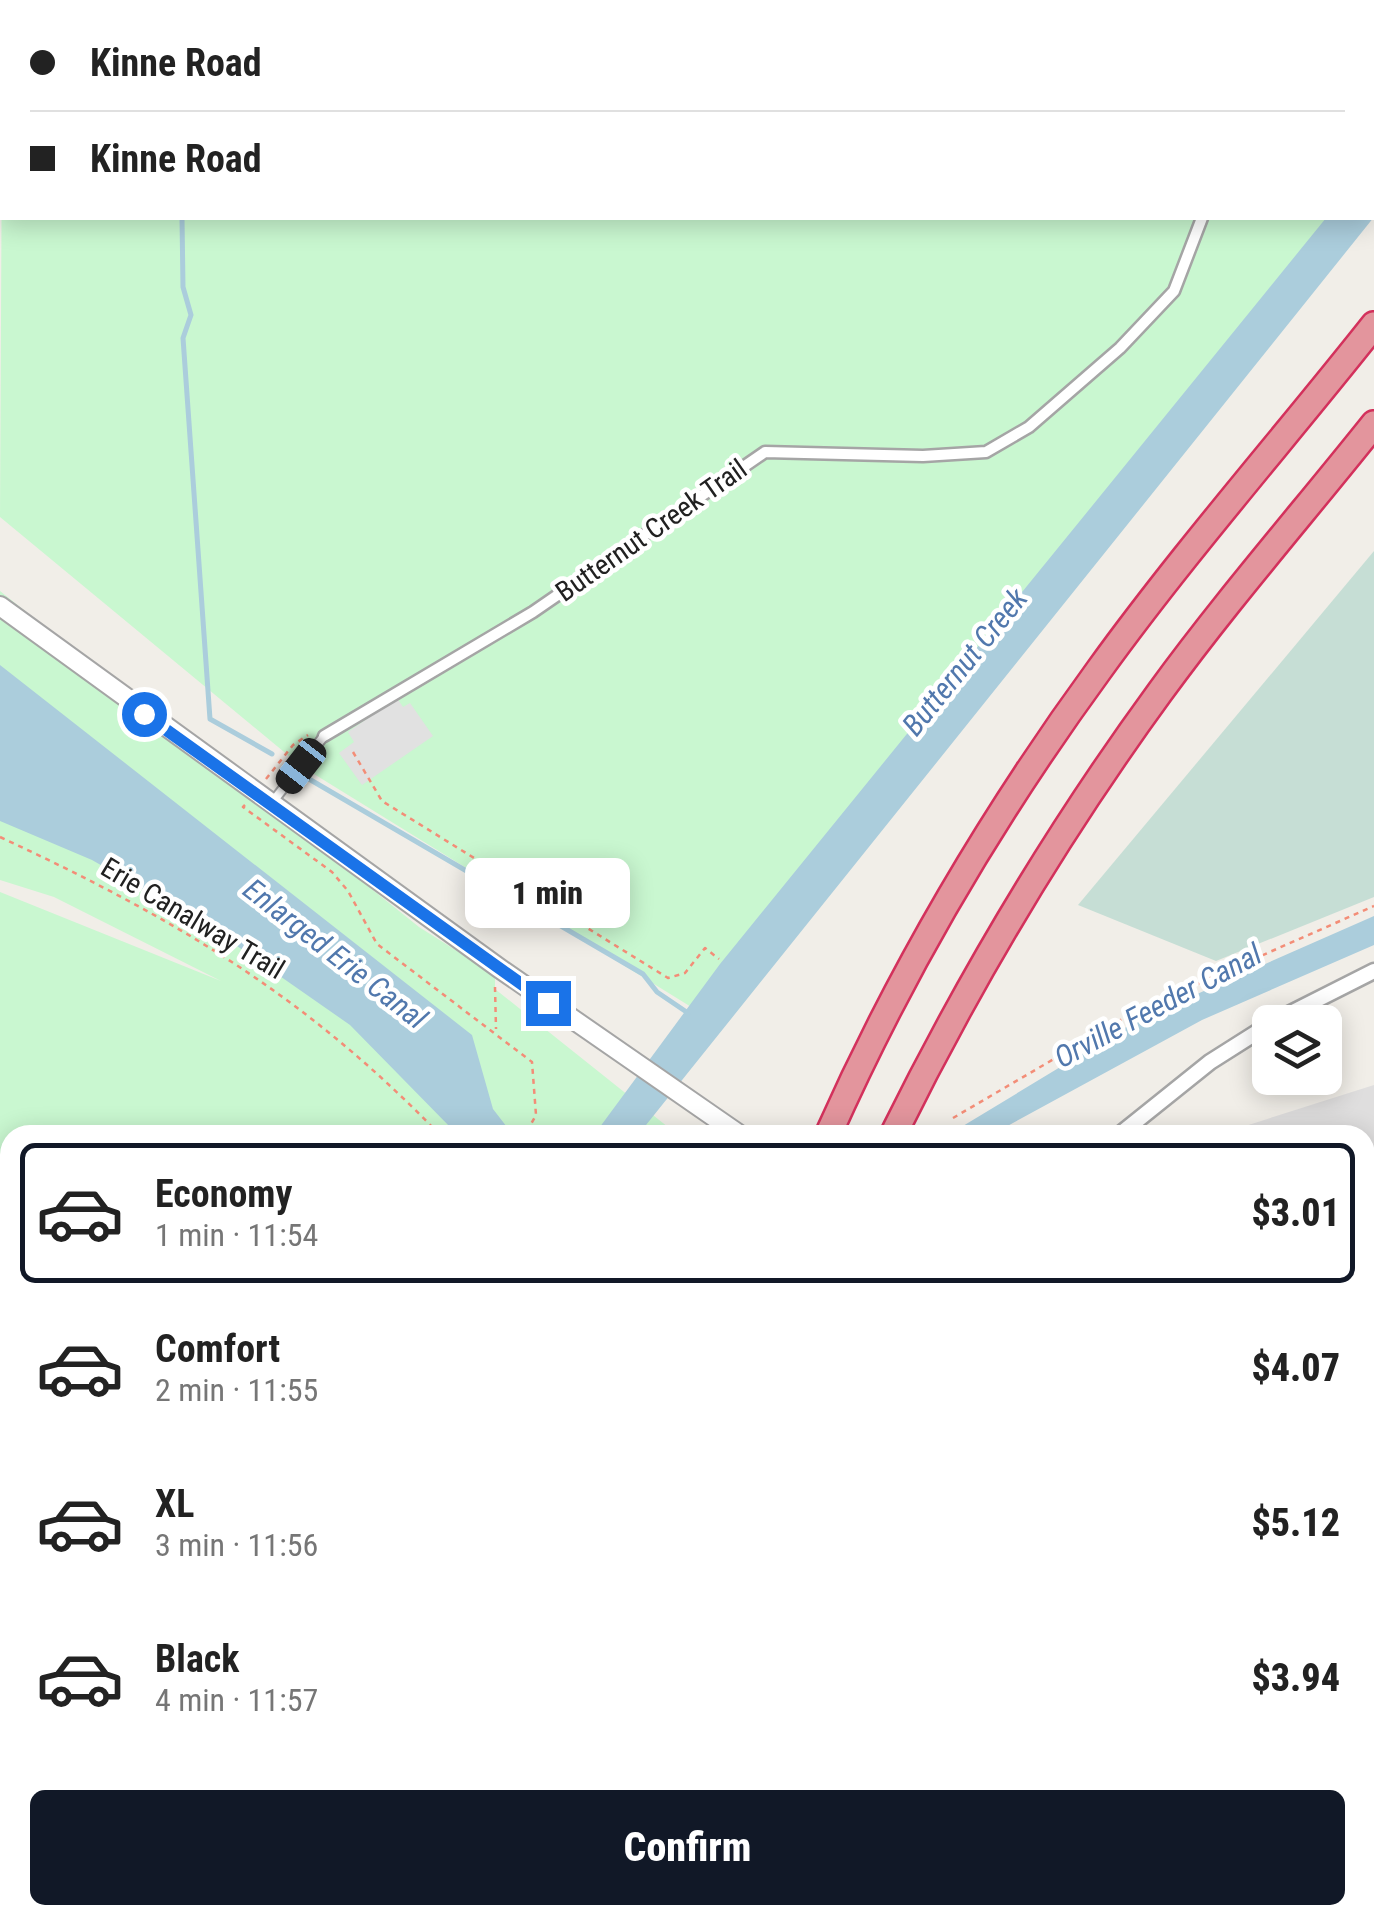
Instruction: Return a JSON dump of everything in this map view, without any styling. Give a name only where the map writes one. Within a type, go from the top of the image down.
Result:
[{"type":"highway","points":[[833,1125],[904,978],[983,842],[1062,721],[1374,325]]},
{"type":"highway","points":[[898,1125],[1008,916],[1082,802],[1162,689],[1374,424]]},
{"type":"street","name":"Butternut Creek Trail","points":[[324,736],[533,612],[765,452],[923,456],[986,452],[1028,427],[1120,348],[1174,291],[1201,220]]},
{"type":"street","points":[[0,606],[499,968],[725,1125]]},
{"type":"street","points":[[1307,1005],[1374,971]]},
{"type":"street","points":[[1131,1125],[1210,1062],[1252,1035]]},
{"type":"lane","points":[[271,804],[324,736]]},
{"type":"path","points":[[324,736],[306,735],[293,745],[242,808],[332,872],[377,944],[496,1030],[532,1062],[536,1115],[530,1125]]},
{"type":"path","points":[[353,752],[382,801],[668,978],[685,972],[705,948],[719,959]]},
{"type":"path","name":"Erie Canalway Trail","points":[[0,837],[134,900],[227,955],[359,1058],[429,1125]]},
{"type":"path","points":[[953,1118],[1136,1011],[1374,906]]},
{"type":"path","points":[[496,1030],[499,968]]},
{"type":"shaded area","points":[[397,698],[403,707],[410,703],[433,736],[362,785],[339,753],[354,742],[348,732]]},
{"type":"shaded area","points":[[1374,1085],[1374,1125],[1248,1125]]},
{"type":"green space","points":[[2,220],[1351,220],[709,1018],[301,766],[0,517]]},
{"type":"green space","points":[[1374,551],[1374,897],[1216,961],[1078,905]]},
{"type":"green space","points":[[0,591],[419,927],[495,975],[495,989],[665,1125],[0,1125],[0,892],[221,981],[54,897],[0,880]]},
{"type":"water","points":[[1324,220],[1372,220],[646,1125],[601,1125],[720,964]]},
{"type":"water","name":"Enlarged Erie Canal","points":[[0,665],[472,1035],[493,1109],[505,1125],[448,1125],[350,1025],[214,930],[92,860],[0,821]]},
{"type":"water","points":[[1374,916],[1374,945],[1202,1020],[1009,1125],[965,1125],[1138,1020]]},
{"type":"waterway","points":[[182,220],[183,287],[191,315],[183,338],[210,719],[272,754]]},
{"type":"waterway","points":[[309,779],[643,974],[657,992],[688,1013]]},
{"type":"route","points":[[144,714],[548,1003]]},
{"type":"water label","name":"Butternut Creek","points":[[965,662]]},
{"type":"water label","name":"Orville Feeder Canal","points":[[1158,1006]]}]
